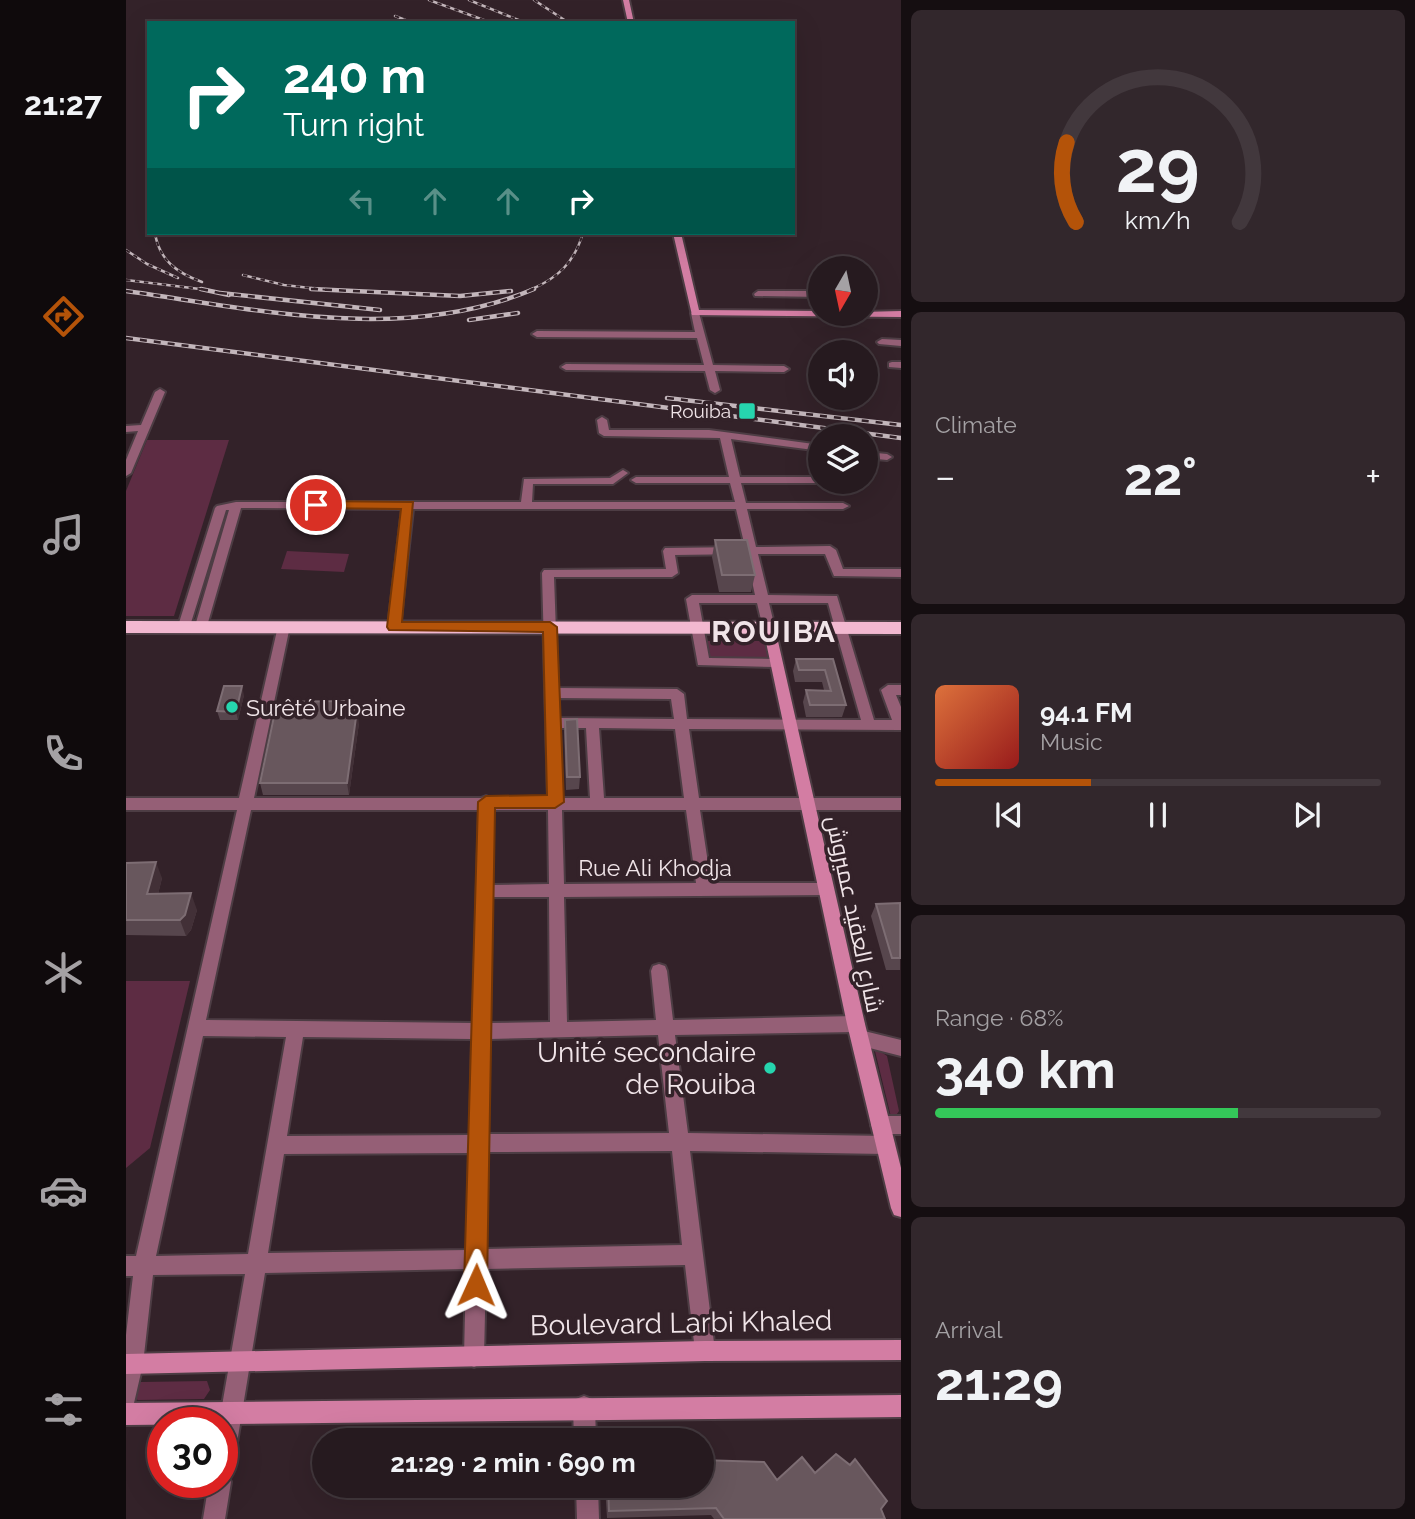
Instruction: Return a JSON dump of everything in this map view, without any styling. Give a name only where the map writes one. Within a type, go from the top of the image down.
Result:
[{"type":"highway","points":[[126,626],[901,628]]},
{"type":"main road","points":[[626,0],[631,21]]},
{"type":"main road","points":[[677,235],[694,311]]},
{"type":"main road","points":[[694,311],[808,309]]},
{"type":"main road","points":[[694,311],[901,312]]},
{"type":"main road","points":[[878,311],[901,312]]},
{"type":"main road","name":"شارع العقيد عميروش","points":[[769,628],[858,1031],[901,1208]]},
{"type":"main road","name":"Boulevard Larbi Khaled","points":[[129,1364],[705,1351],[901,1350]]},
{"type":"main road","points":[[238,1412],[901,1406]]},
{"type":"main road","points":[[126,1414],[147,1414]]},
{"type":"street","points":[[793,284],[796,294]]},
{"type":"street","points":[[758,294],[808,294]]},
{"type":"street","points":[[694,311],[715,390]]},
{"type":"street","points":[[537,334],[700,335]]},
{"type":"street","points":[[883,342],[901,343]]},
{"type":"street","points":[[566,367],[784,369]]},
{"type":"street","points":[[126,472],[160,392]]},
{"type":"street","points":[[602,420],[604,433],[709,433],[808,447]]},
{"type":"street","points":[[126,429],[145,428]]},
{"type":"street","points":[[725,436],[769,628]]},
{"type":"street","points":[[878,456],[887,457]]},
{"type":"street","points":[[613,481],[623,472]]},
{"type":"street","points":[[636,480],[640,505]]},
{"type":"street","points":[[526,505],[528,481],[808,480]]},
{"type":"street","points":[[192,626],[220,508],[236,505],[843,506]]},
{"type":"street","points":[[192,626],[236,505]]},
{"type":"street","points":[[394,627],[408,505]]},
{"type":"street","points":[[559,1030],[548,573],[672,573],[669,551],[830,550],[838,573],[901,573]]},
{"type":"street","points":[[776,663],[703,662],[692,599],[833,599],[869,725]]},
{"type":"street","points":[[126,1395],[135,1266],[197,1028],[284,626]]},
{"type":"street","points":[[552,723],[900,725],[888,690],[901,690]]},
{"type":"street","points":[[552,693],[677,694],[705,889]]},
{"type":"street","points":[[592,723],[597,802]]},
{"type":"street","points":[[474,1357],[486,802]]},
{"type":"street","points":[[126,804],[901,804]]},
{"type":"street","name":"Rue Ali Khodja","points":[[484,891],[826,889]]},
{"type":"street","points":[[659,971],[705,1351]]},
{"type":"street","points":[[197,1028],[482,1031],[666,1028],[858,1031],[892,1048],[901,1048]]},
{"type":"street","points":[[232,1407],[296,1030]]},
{"type":"street","points":[[880,1125],[901,1125]]},
{"type":"street","points":[[277,1145],[679,1142],[886,1145]]},
{"type":"street","points":[[135,1266],[692,1255]]},
{"type":"street","points":[[584,1407],[585,1428]]},
{"type":"street","points":[[214,1519],[217,1498]]},
{"type":"street","points":[[587,1498],[588,1519]]},
{"type":"shaded area","points":[[147,440],[229,440],[174,616],[126,616],[126,491]]},
{"type":"shaded area","points":[[287,551],[349,554],[344,572],[281,569]]},
{"type":"shaded area","points":[[705,641],[764,641],[769,660],[709,660]]},
{"type":"shaded area","points":[[126,981],[190,981],[150,1148],[126,1168]]},
{"type":"shaded area","points":[[874,1047],[887,1056],[899,1111],[892,1121]]},
{"type":"shaded area","points":[[207,1381],[210,1390],[204,1399],[138,1400],[132,1397],[135,1383]]},
{"type":"building","points":[[715,540],[747,540],[755,575],[722,575]]},
{"type":"building","points":[[796,659],[833,659],[846,705],[810,705],[806,690],[831,691],[825,670],[799,670]]},
{"type":"building","points":[[224,686],[242,686],[236,712],[217,711]]},
{"type":"building","points":[[345,701],[357,710],[347,783],[260,783],[277,702]]},
{"type":"building","points":[[577,719],[580,777],[567,777],[565,720]]},
{"type":"building","points":[[156,862],[147,894],[191,893],[185,915],[180,920],[126,920],[126,863]]},
{"type":"building","points":[[900,903],[900,958],[892,958],[876,904]]},
{"type":"building","points":[[836,1454],[850,1465],[855,1459],[887,1501],[881,1509],[885,1519],[724,1519],[716,1508],[609,1511],[608,1498],[714,1498],[714,1460],[764,1462],[777,1480],[802,1457],[815,1473]]},
{"type":"railway","points":[[429,0],[487,21]]},
{"type":"railway","points":[[469,0],[521,21]]},
{"type":"railway","points":[[534,0],[566,21]]},
{"type":"railway","points":[[395,16],[408,21]]},
{"type":"railway","points":[[155,235],[165,258],[177,270],[202,282]]},
{"type":"railway","points":[[530,290],[564,268],[575,253],[582,235]]},
{"type":"railway","points":[[126,250],[147,264],[178,278]]},
{"type":"railway","points":[[243,275],[284,285],[325,290]]},
{"type":"railway","points":[[126,280],[203,289]]},
{"type":"railway","points":[[203,289],[208,290]]},
{"type":"railway","points":[[203,289],[229,295]]},
{"type":"railway","points":[[311,289],[325,290]]},
{"type":"railway","points":[[126,291],[280,313],[383,319],[434,315],[485,306],[534,289]]},
{"type":"railway","points":[[325,290],[460,296],[511,291]]},
{"type":"railway","points":[[220,293],[380,310]]},
{"type":"railway","points":[[469,320],[518,313]]},
{"type":"railway","points":[[126,338],[901,438]]},
{"type":"railway","points":[[667,398],[901,425]]},
{"type":"place","name":"Rouiba","points":[[747,411]]},
{"type":"place","name":"Surêté Urbaine","points":[[232,707]]},
{"type":"place","name":"Unité secondaire de Rouiba","points":[[770,1068]]},
{"type":"district","name":"ROUIBA","points":[[774,631]]},
{"type":"route","points":[[316,505],[408,505],[394,627],[550,627],[555,802],[486,802],[476,1285]]}]
